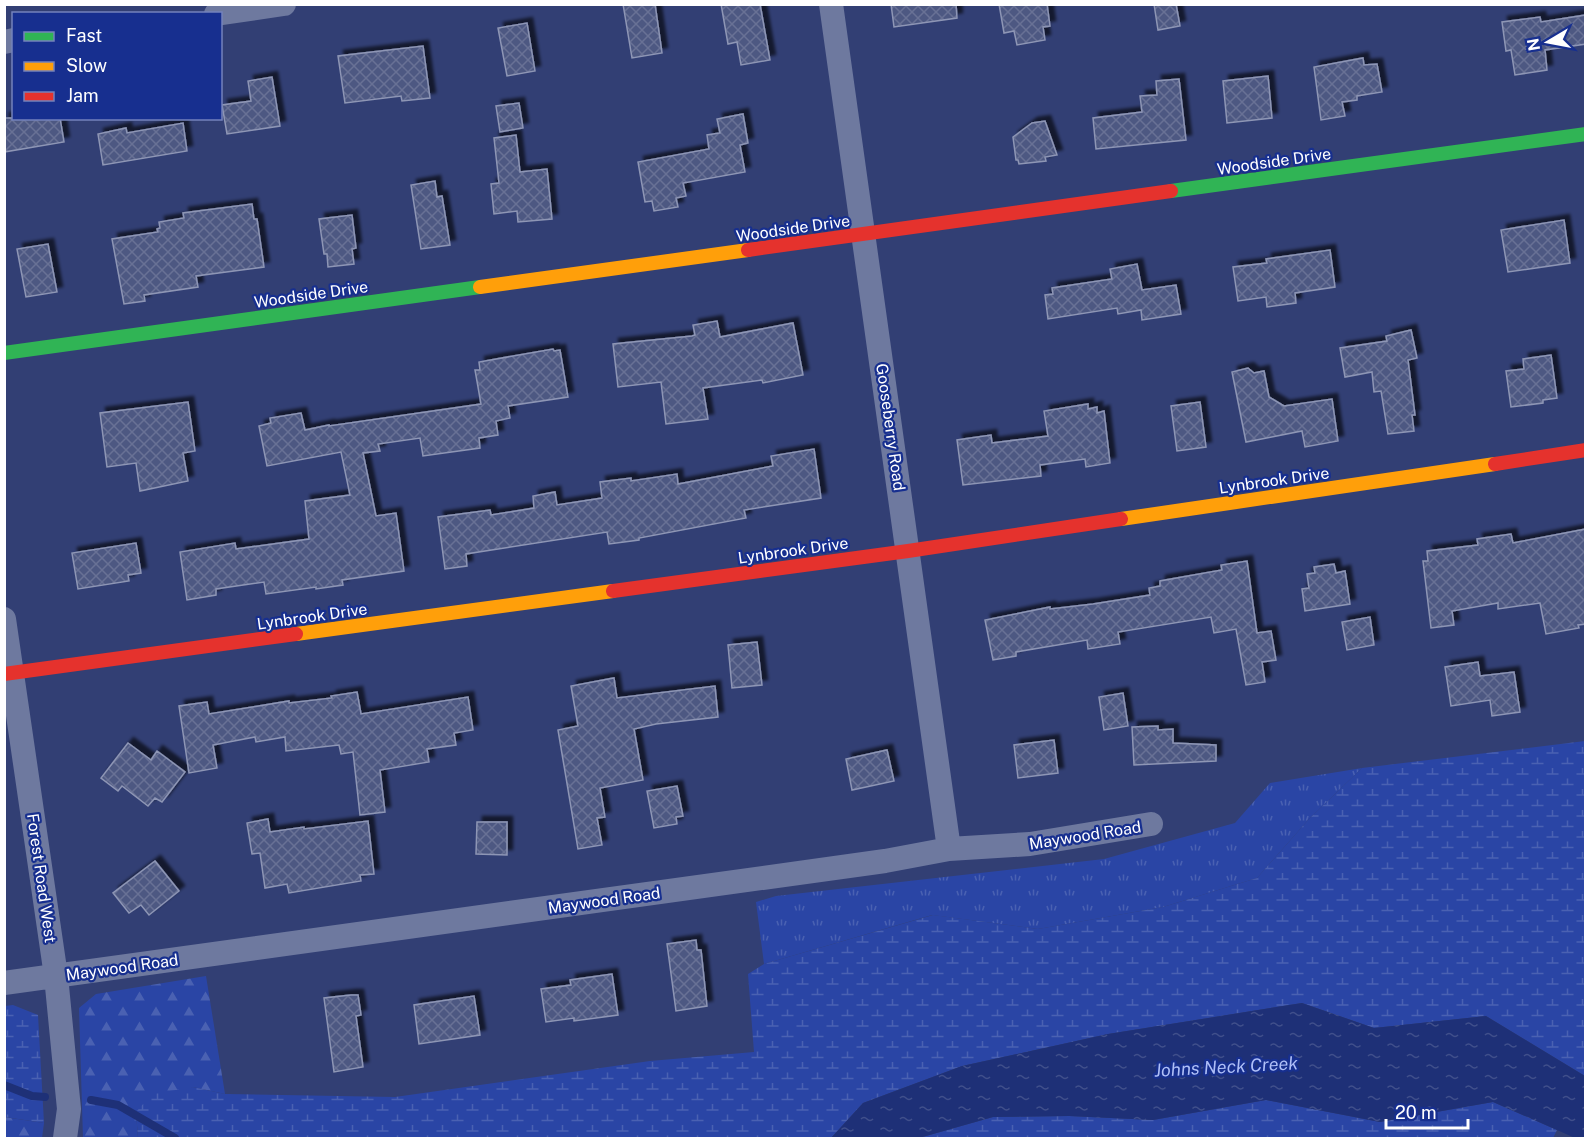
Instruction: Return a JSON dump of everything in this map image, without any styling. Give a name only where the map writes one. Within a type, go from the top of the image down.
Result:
[{"type":"street","points":[[222,13],[284,4]]},
{"type":"street","name":"Gooseberry Road","points":[[831,4],[949,849]]},
{"type":"street","name":"Woodside Drive","points":[[4,353],[1586,134]]},
{"type":"street","name":"Lynbrook Drive","points":[[8,674],[908,551],[1586,450]]},
{"type":"street","name":"Forest Road West","points":[[4,619],[8,674],[56,976],[69,1109],[64,1138]]},
{"type":"street","name":"Maywood Road","points":[[4,983],[885,861],[949,849],[1030,844],[1151,824]]},
{"type":"green space","points":[[1585,741],[1585,1076],[1486,1016],[1374,1028],[1302,1003],[1108,1034],[962,1066],[863,1103],[831,1138],[138,1138],[136,1112],[152,1094],[193,1087],[225,1094],[395,1097],[650,1061],[754,1052],[748,974],[764,964],[933,915],[1038,929],[1163,907],[1257,878],[1309,819],[1362,768]]},
{"type":"green space","points":[[1362,768],[1309,819],[1257,878],[1163,907],[1038,929],[932,915],[764,964],[756,902],[776,896],[1104,859],[1235,823],[1270,783]]},
{"type":"green space","points":[[206,976],[225,1094],[193,1087],[136,1112],[138,1138],[83,1138],[79,1008],[96,994]]},
{"type":"green space","points":[[13,1005],[38,1015],[44,1123],[5,1117],[5,1006]]},
{"type":"green space","points":[[1266,1100],[1380,1122],[1493,1102],[1557,1130],[1553,1138],[919,1138],[993,1117],[1069,1116],[1153,1120]]},
{"type":"green space","points":[[4,1117],[44,1123],[42,1138],[5,1138]]},
{"type":"water","points":[[1302,1003],[1374,1028],[1486,1016],[1585,1076],[1585,1138],[1575,1138],[1493,1102],[1380,1122],[1266,1100],[1153,1120],[1069,1116],[993,1117],[919,1138],[831,1138],[863,1103],[962,1066],[1108,1034]]},
{"type":"building","points":[[623,4],[655,4],[662,53],[632,58]]},
{"type":"building","points":[[721,4],[760,4],[770,60],[741,65],[737,42],[728,44]]},
{"type":"building","points":[[891,4],[956,4],[957,18],[894,27]]},
{"type":"building","points":[[999,4],[1047,4],[1050,26],[1043,27],[1045,40],[1017,45],[1014,31],[1004,33]]},
{"type":"building","points":[[1154,4],[1176,4],[1180,26],[1158,30]]},
{"type":"building","points":[[1586,15],[1586,44],[1545,50],[1547,70],[1515,75],[1511,50],[1506,51],[1502,22],[1540,17],[1541,22]]},
{"type":"building","points":[[527,23],[535,71],[507,76],[498,28]]},
{"type":"building","points":[[423,46],[430,98],[402,101],[401,96],[345,103],[338,56]]},
{"type":"building","points":[[1363,58],[1364,65],[1377,64],[1382,92],[1357,96],[1357,100],[1342,102],[1345,116],[1321,120],[1314,67]]},
{"type":"building","points":[[1268,76],[1272,118],[1227,123],[1223,81]]},
{"type":"building","points":[[272,77],[280,126],[227,134],[222,105],[251,101],[248,81]]},
{"type":"building","points":[[1179,79],[1186,140],[1096,149],[1093,118],[1142,112],[1140,96],[1157,95],[1156,81]]},
{"type":"building","points":[[519,103],[523,128],[500,132],[496,106]]},
{"type":"building","points":[[743,114],[748,143],[740,145],[745,172],[683,183],[686,196],[676,198],[678,207],[654,211],[652,201],[645,202],[638,162],[709,149],[707,135],[720,133],[717,119]]},
{"type":"building","points":[[4,118],[60,120],[64,142],[4,152]]},
{"type":"building","points":[[1045,121],[1057,155],[1045,157],[1046,161],[1019,164],[1016,160],[1013,137],[1032,123]]},
{"type":"building","points":[[183,123],[187,151],[103,165],[98,134],[126,128],[127,133]]},
{"type":"building","points":[[516,135],[520,172],[547,169],[552,219],[518,222],[517,211],[494,214],[491,184],[499,183],[494,138]]},
{"type":"building","points":[[435,181],[437,197],[442,196],[450,245],[421,249],[411,185]]},
{"type":"building","points":[[252,204],[254,219],[257,219],[264,267],[196,276],[198,287],[144,295],[145,301],[124,304],[112,239],[158,232],[159,222],[184,218],[183,213]]},
{"type":"building","points":[[352,215],[356,248],[352,249],[354,264],[328,267],[319,219]]},
{"type":"building","points":[[1564,220],[1570,263],[1508,272],[1501,230]]},
{"type":"building","points":[[48,244],[57,292],[26,297],[17,249]]},
{"type":"building","points":[[1330,250],[1335,287],[1295,293],[1296,303],[1267,307],[1266,297],[1238,301],[1233,267],[1267,263],[1266,259]]},
{"type":"building","points":[[1137,264],[1142,290],[1176,285],[1181,314],[1142,320],[1141,310],[1118,314],[1117,308],[1048,319],[1045,295],[1053,294],[1052,288],[1112,279],[1110,269]]},
{"type":"building","points":[[717,321],[720,337],[793,323],[803,375],[763,383],[762,380],[703,388],[708,419],[666,424],[661,382],[618,387],[613,344],[692,336],[695,335],[693,325]]},
{"type":"building","points":[[1411,330],[1417,358],[1408,360],[1415,415],[1412,415],[1414,431],[1388,434],[1381,391],[1374,392],[1372,372],[1345,377],[1340,348],[1387,341],[1386,336]]},
{"type":"building","points":[[553,349],[554,351],[560,350],[568,397],[508,406],[510,418],[496,421],[498,435],[479,438],[480,448],[423,456],[420,438],[378,444],[380,451],[363,453],[376,516],[396,513],[404,571],[342,580],[343,585],[266,594],[264,582],[216,589],[216,595],[187,600],[180,552],[235,543],[236,549],[309,539],[305,501],[350,495],[341,452],[267,466],[259,426],[271,423],[270,418],[301,413],[305,430],[481,404],[475,370],[480,370],[479,362]]},
{"type":"building","points":[[1551,355],[1557,398],[1543,400],[1543,403],[1511,407],[1506,371],[1524,369],[1523,359]]},
{"type":"building","points":[[1248,368],[1254,373],[1264,371],[1269,397],[1284,406],[1332,399],[1338,441],[1305,447],[1302,431],[1246,442],[1232,372]]},
{"type":"building","points":[[188,402],[195,451],[183,453],[188,481],[140,491],[136,463],[107,467],[100,413]]},
{"type":"building","points":[[1200,402],[1206,447],[1177,451],[1171,406]]},
{"type":"building","points":[[1088,404],[1088,409],[1097,407],[1097,413],[1104,411],[1110,463],[1086,467],[1085,459],[1040,465],[1041,476],[963,485],[957,440],[991,435],[992,443],[1048,436],[1044,411]]},
{"type":"building","points":[[814,449],[821,498],[744,510],[746,518],[639,538],[639,540],[609,544],[607,532],[466,554],[467,566],[445,569],[438,517],[490,510],[491,515],[534,508],[533,496],[555,492],[557,505],[602,498],[600,482],[631,478],[631,481],[677,474],[678,484],[773,466],[771,456]]},
{"type":"building","points":[[1586,529],[1586,624],[1578,625],[1579,628],[1546,634],[1540,603],[1498,609],[1498,603],[1452,611],[1454,625],[1431,628],[1423,561],[1428,561],[1427,551],[1478,545],[1477,539],[1511,534],[1513,543]]},
{"type":"building","points":[[136,543],[141,573],[128,575],[129,581],[78,589],[72,553]]},
{"type":"building","points":[[1247,561],[1257,633],[1271,631],[1276,660],[1262,662],[1265,682],[1246,685],[1236,629],[1214,633],[1211,617],[1118,632],[1120,644],[1088,649],[1087,640],[1016,652],[1016,656],[993,660],[985,620],[1050,607],[1050,609],[1093,604],[1150,595],[1149,588],[1160,586],[1160,581],[1222,570],[1221,565]]},
{"type":"building","points":[[1334,564],[1336,573],[1345,571],[1350,604],[1305,611],[1302,589],[1309,588],[1307,574],[1315,573],[1314,567]]},
{"type":"building","points":[[1370,617],[1374,645],[1347,650],[1342,622]]},
{"type":"building","points":[[757,642],[762,685],[732,688],[728,645]]},
{"type":"building","points":[[1478,662],[1480,676],[1514,672],[1520,712],[1492,716],[1490,700],[1451,706],[1445,667]]},
{"type":"building","points":[[614,678],[617,698],[715,686],[718,717],[656,724],[634,729],[643,780],[600,788],[605,817],[597,818],[602,845],[578,849],[558,730],[578,726],[571,686]]},
{"type":"building","points":[[357,692],[361,714],[468,697],[473,730],[454,733],[456,745],[427,749],[429,762],[380,770],[385,812],[360,815],[353,752],[341,754],[339,745],[286,751],[285,737],[256,742],[255,737],[213,745],[217,768],[189,773],[179,706],[207,702],[209,714],[289,701],[289,703],[332,698],[331,696]]},
{"type":"building","points":[[1123,693],[1128,726],[1104,730],[1099,697]]},
{"type":"building","points":[[1158,726],[1158,730],[1173,729],[1173,743],[1216,745],[1216,761],[1134,765],[1132,727]]},
{"type":"building","points":[[1054,740],[1058,773],[1018,778],[1014,745]]},
{"type":"building","points":[[128,743],[151,760],[157,751],[185,772],[162,802],[155,798],[148,806],[122,786],[118,791],[101,778]]},
{"type":"building","points":[[887,750],[894,781],[852,790],[846,759]]},
{"type":"building","points":[[677,786],[683,816],[676,817],[677,824],[654,828],[647,791]]},
{"type":"building","points":[[268,819],[270,832],[368,821],[374,874],[360,875],[361,881],[289,893],[287,884],[265,888],[260,853],[252,854],[247,823]]},
{"type":"building","points":[[477,822],[507,822],[507,855],[476,854]]},
{"type":"building","points":[[155,861],[179,891],[149,915],[141,905],[129,913],[113,893]]},
{"type":"building","points":[[696,940],[697,950],[701,950],[707,1006],[676,1011],[667,944]]},
{"type":"building","points":[[612,974],[618,1015],[546,1022],[541,989],[571,985],[570,980]]},
{"type":"building","points":[[358,995],[361,1015],[356,1016],[363,1067],[334,1072],[324,998]]},
{"type":"building","points":[[474,996],[480,1035],[419,1044],[414,1005]]},
{"type":"waterway","name":"Johns Neck Creek","points":[[4,1085],[32,1096],[45,1097]]},
{"type":"waterway","name":"Johns Neck Creek","points":[[91,1100],[118,1105],[175,1138]]},
{"type":"traffic: fast","points":[[1171,191],[1586,134]]},
{"type":"traffic: fast","points":[[4,353],[480,287]]},
{"type":"traffic: slow","points":[[480,287],[748,250]]},
{"type":"traffic: slow","points":[[1121,519],[1495,464]]},
{"type":"traffic: slow","points":[[296,634],[613,591]]},
{"type":"traffic: jam","points":[[748,250],[1171,191]]},
{"type":"traffic: jam","points":[[1495,464],[1586,450]]},
{"type":"traffic: jam","points":[[613,591],[1121,519]]},
{"type":"traffic: jam","points":[[4,674],[296,634]]}]
